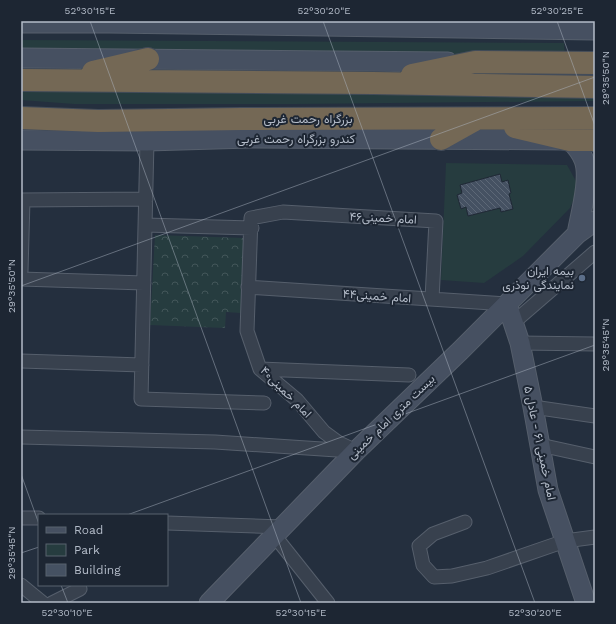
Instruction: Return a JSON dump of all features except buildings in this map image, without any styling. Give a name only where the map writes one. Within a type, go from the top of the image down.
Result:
[{"type":"highway","points":[[59,80],[148,59]]},
{"type":"highway","points":[[374,83],[475,62],[595,63]]},
{"type":"highway","points":[[21,80],[374,83],[595,87]]},
{"type":"highway","name":"بزرگراه رحمت غربی","points":[[21,118],[98,121],[595,118]]},
{"type":"highway","points":[[441,139],[478,119],[570,140],[595,140]]},
{"type":"main road","points":[[21,23],[389,24],[595,30]]},
{"type":"main road","points":[[21,58],[475,62]]},
{"type":"main road","name":"کندرو بزرگراه رحمت غربی","points":[[21,140],[147,141],[250,138],[570,140]]},
{"type":"main road","points":[[570,140],[581,153],[585,162],[586,176],[584,196],[577,234]]},
{"type":"main road","name":"بیست متری امام خمینی","points":[[215,601],[278,531],[356,451],[460,352],[577,234],[595,221]]},
{"type":"main road","name":"امام خمینی ۶۱ - عادل ۵","points":[[506,304],[514,322],[520,343],[548,490],[586,603]]},
{"type":"street","points":[[147,141],[141,399],[264,403]]},
{"type":"street","points":[[21,271],[22,200],[146,199]]},
{"type":"street","name":"امام خمینی۴۶","points":[[252,223],[283,212],[436,221],[432,299]]},
{"type":"street","points":[[145,225],[252,223]]},
{"type":"street","name":"امام خمینی۴۰","points":[[252,223],[247,331],[260,369],[297,400],[324,432],[339,443],[356,451]]},
{"type":"street","points":[[514,322],[595,252]]},
{"type":"street","points":[[21,279],[144,283]]},
{"type":"street","name":"۴۴امام خمینی","points":[[248,287],[506,304]]},
{"type":"street","points":[[520,343],[595,344]]},
{"type":"street","points":[[21,361],[142,365]]},
{"type":"street","points":[[260,369],[409,375]]},
{"type":"street","points":[[533,406],[595,416]]},
{"type":"street","points":[[21,437],[215,442],[356,451]]},
{"type":"street","points":[[540,445],[595,457]]},
{"type":"street","points":[[21,518],[38,518]]},
{"type":"street","points":[[465,522],[433,534],[419,546],[423,564],[434,577],[452,576],[487,568],[565,541],[595,537]]},
{"type":"street","points":[[168,523],[278,531],[328,603]]},
{"type":"street","points":[[21,584],[43,603]]},
{"type":"street","points":[[52,603],[80,589]]},
{"type":"green space","points":[[21,40],[564,43],[565,56],[21,53]]},
{"type":"green space","points":[[21,88],[595,94],[595,101],[297,104],[74,104],[21,100]]},
{"type":"green space","points":[[446,163],[567,165],[576,181],[576,194],[570,208],[523,256],[484,283],[441,280]]},
{"type":"green space","points":[[155,235],[244,238],[241,313],[226,312],[225,328],[150,325]]},
{"type":"place","name":"بیمه ایران نمایندگی نوذری","points":[[582,278]]}]
